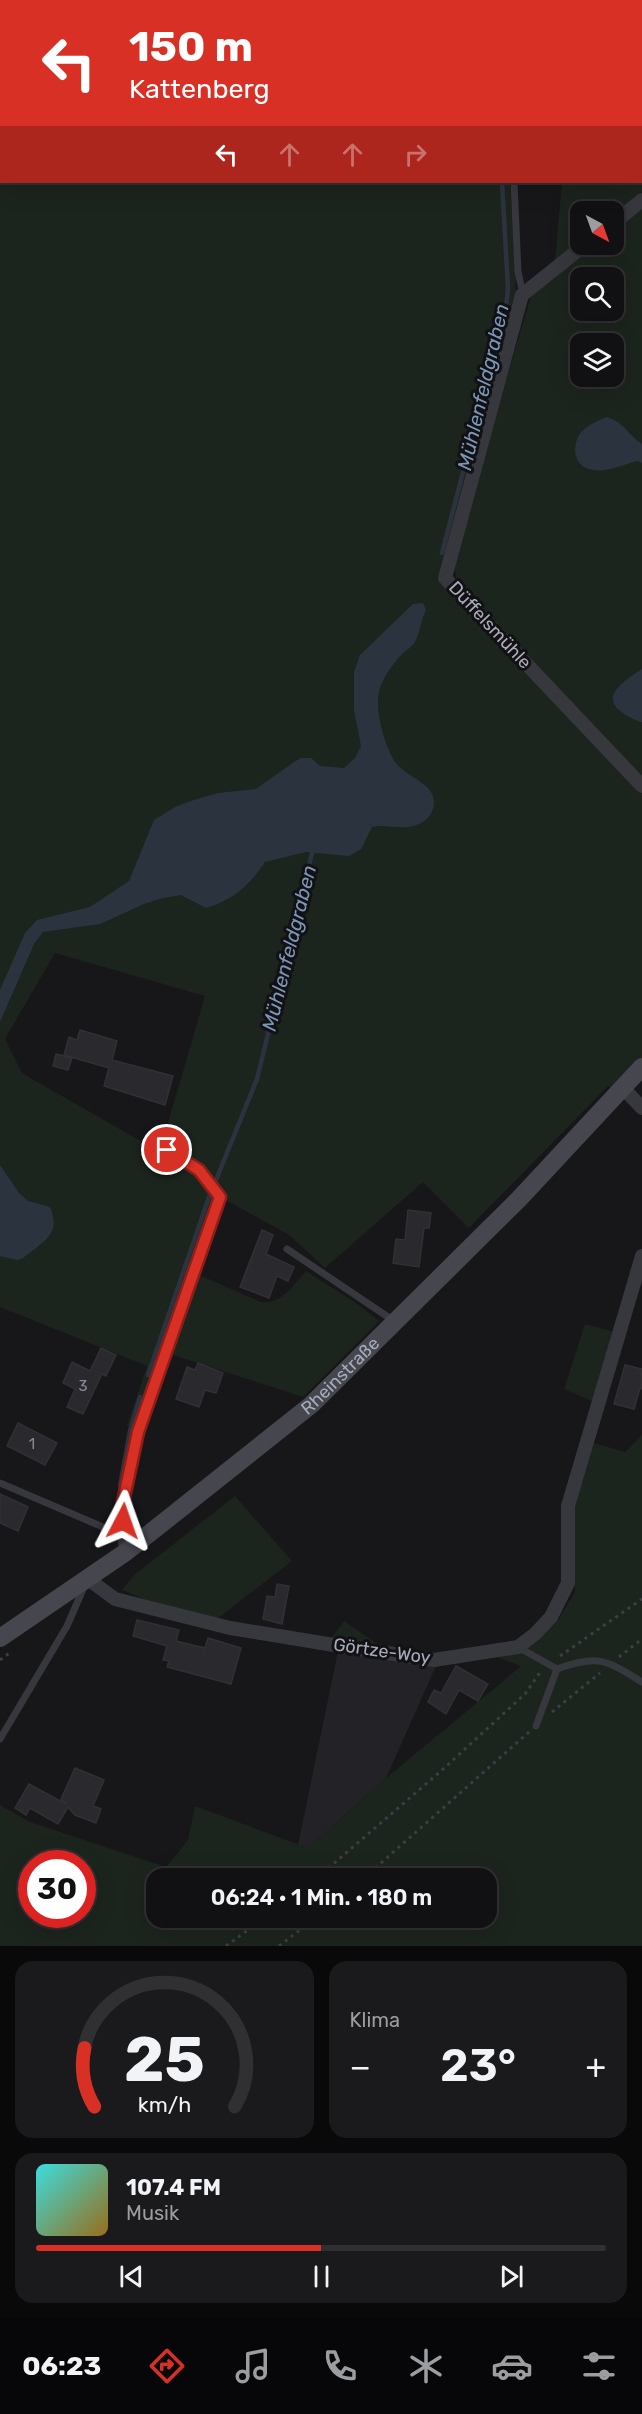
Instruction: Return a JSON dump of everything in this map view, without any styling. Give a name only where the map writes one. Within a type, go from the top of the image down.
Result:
[{"type":"main road","name":"Rheinstraße","points":[[0,1638],[88,1579],[125,1544],[311,1405],[519,1199],[642,1067]]},
{"type":"street","points":[[624,215],[642,200]]},
{"type":"street","points":[[523,294],[572,255]]},
{"type":"street","name":"Düffelsmühle","points":[[523,294],[445,578],[642,786]]},
{"type":"street","points":[[622,1087],[642,1108]]},
{"type":"street","points":[[125,1544],[122,1507],[138,1432],[220,1197],[199,1170],[151,1141]]},
{"type":"street","points":[[518,1647],[535,1634],[551,1617],[568,1583],[568,1506],[642,1256]]},
{"type":"street","name":"Görtze-Woy","points":[[88,1579],[115,1599],[230,1628],[340,1646],[434,1660],[518,1647]]},
{"type":"lane","points":[[514,183],[518,272],[523,294]]},
{"type":"lane","points":[[287,1249],[395,1322]]},
{"type":"lane","points":[[0,1483],[125,1544]]},
{"type":"lane","points":[[0,1739],[67,1626],[88,1579]]},
{"type":"lane","points":[[518,1647],[546,1665],[557,1669],[601,1660],[611,1663],[642,1682]]},
{"type":"lane","points":[[536,1726],[557,1669]]},
{"type":"path","points":[[329,1868],[441,1772],[525,1694],[546,1665],[642,1599]]},
{"type":"path","points":[[375,1868],[536,1726],[642,1639]]},
{"type":"path","points":[[226,1946],[251,1928]]},
{"type":"path","points":[[279,1946],[303,1928]]},
{"type":"shaded area","points":[[0,183],[510,183],[516,291],[514,307],[442,569],[642,792],[642,1058],[612,1089],[608,1086],[469,1228],[423,1182],[325,1268],[289,1235],[224,1199],[162,1143],[205,996],[55,953],[5,1039],[22,1073],[181,1164],[197,1176],[213,1195],[133,1428],[127,1426],[147,1366],[0,1307]]},
{"type":"shaded area","points":[[562,183],[642,183],[642,192],[624,207],[624,201],[570,201],[570,249],[555,261]]},
{"type":"shaded area","points":[[642,206],[642,779],[461,590],[456,579],[455,567],[486,447],[532,293],[580,255],[624,255],[624,220]]},
{"type":"shaded area","points":[[607,417],[618,422],[642,444],[642,463],[637,461],[612,469],[592,470],[579,462],[575,449],[579,435],[588,426]]},
{"type":"shaded area","points":[[423,603],[426,610],[416,640],[398,658],[386,675],[380,688],[378,708],[383,733],[392,757],[401,769],[422,783],[432,794],[433,809],[427,819],[409,827],[372,827],[361,849],[349,856],[306,852],[265,862],[240,891],[225,901],[206,908],[181,895],[144,904],[100,924],[43,932],[34,944],[0,1022],[0,990],[25,933],[37,920],[90,907],[129,881],[154,820],[175,807],[194,800],[218,793],[256,789],[301,758],[311,758],[320,766],[344,768],[355,758],[361,746],[354,710],[354,672],[360,655],[413,604]]},
{"type":"shaded area","points":[[642,669],[642,722],[640,722],[618,709],[613,696],[623,683]]},
{"type":"shaded area","points":[[0,1165],[19,1193],[28,1201],[50,1207],[53,1217],[54,1225],[48,1237],[23,1258],[17,1260],[0,1256]]},
{"type":"shaded area","points":[[306,1271],[356,1303],[379,1321],[303,1397],[170,1354],[197,1274],[261,1302],[268,1302],[286,1293]]},
{"type":"shaded area","points":[[585,1324],[615,1332],[594,1402],[564,1389]]},
{"type":"shaded area","points":[[642,1435],[642,1946],[0,1946],[0,1805],[30,1822],[166,1867],[188,1840],[195,1806],[308,1848],[386,1778],[521,1666],[497,1657],[517,1654],[532,1645],[558,1620],[575,1592],[574,1508],[594,1443],[625,1452]]},
{"type":"shaded area","points":[[235,1496],[292,1561],[217,1619],[154,1603],[122,1590],[134,1575]]},
{"type":"shaded area","points":[[344,1621],[379,1645],[331,1639]]},
{"type":"shaded area","points":[[338,1651],[436,1666],[386,1778],[307,1849],[298,1845]]},
{"type":"building","points":[[80,1030],[117,1041],[112,1060],[173,1076],[165,1105],[104,1086],[109,1068],[64,1055],[69,1037],[77,1040]]},
{"type":"building","points":[[56,1054],[72,1058],[68,1070],[53,1066]]},
{"type":"building","points":[[408,1210],[431,1213],[429,1228],[424,1228],[419,1267],[393,1263],[396,1239],[405,1240]]},
{"type":"building","points":[[262,1230],[273,1235],[266,1254],[294,1267],[288,1281],[277,1276],[269,1298],[240,1287]]},
{"type":"building","points":[[101,1348],[116,1355],[106,1376],[102,1374],[83,1414],[67,1407],[75,1389],[63,1383],[72,1362],[90,1371]]},
{"type":"building","points":[[198,1363],[223,1373],[216,1393],[205,1390],[199,1407],[176,1399],[187,1367],[195,1370]]},
{"type":"building","points":[[625,1365],[642,1369],[642,1389],[640,1388],[634,1409],[614,1404]]},
{"type":"building","points":[[18,1423],[57,1443],[45,1465],[7,1446]]},
{"type":"building","points":[[0,1494],[28,1507],[18,1531],[0,1523]]},
{"type":"building","points":[[277,1584],[289,1586],[282,1624],[263,1619],[267,1596],[275,1597]]},
{"type":"building","points":[[137,1620],[179,1630],[176,1641],[205,1648],[208,1638],[241,1648],[231,1684],[167,1667],[169,1661],[163,1660],[167,1646],[133,1636]]},
{"type":"building","points":[[456,1666],[488,1684],[478,1701],[459,1690],[446,1714],[428,1702],[434,1690],[441,1693]]},
{"type":"building","points":[[75,1768],[104,1780],[93,1806],[101,1809],[96,1823],[75,1815],[68,1807],[58,1824],[30,1808],[26,1815],[15,1808],[29,1784],[66,1804],[61,1799]]},
{"type":"waterway","name":"Mühlenfeldgraben","points":[[442,553],[506,307],[508,289],[502,183]]},
{"type":"waterway","name":"Mühlenfeldgraben","points":[[216,1180],[257,1079],[312,853],[316,848]]},
{"type":"waterway","name":"Mühlenfeldgraben","points":[[148,1375],[210,1194]]},
{"type":"waterway","name":"Mühlenfeldgraben","points":[[120,1486],[130,1431],[140,1397]]},
{"type":"waterway","name":"Mühlenfeldgraben","points":[[112,1527],[116,1506]]},
{"type":"route","points":[[123,1521],[122,1507],[138,1432],[220,1197],[199,1170],[167,1150]]}]
